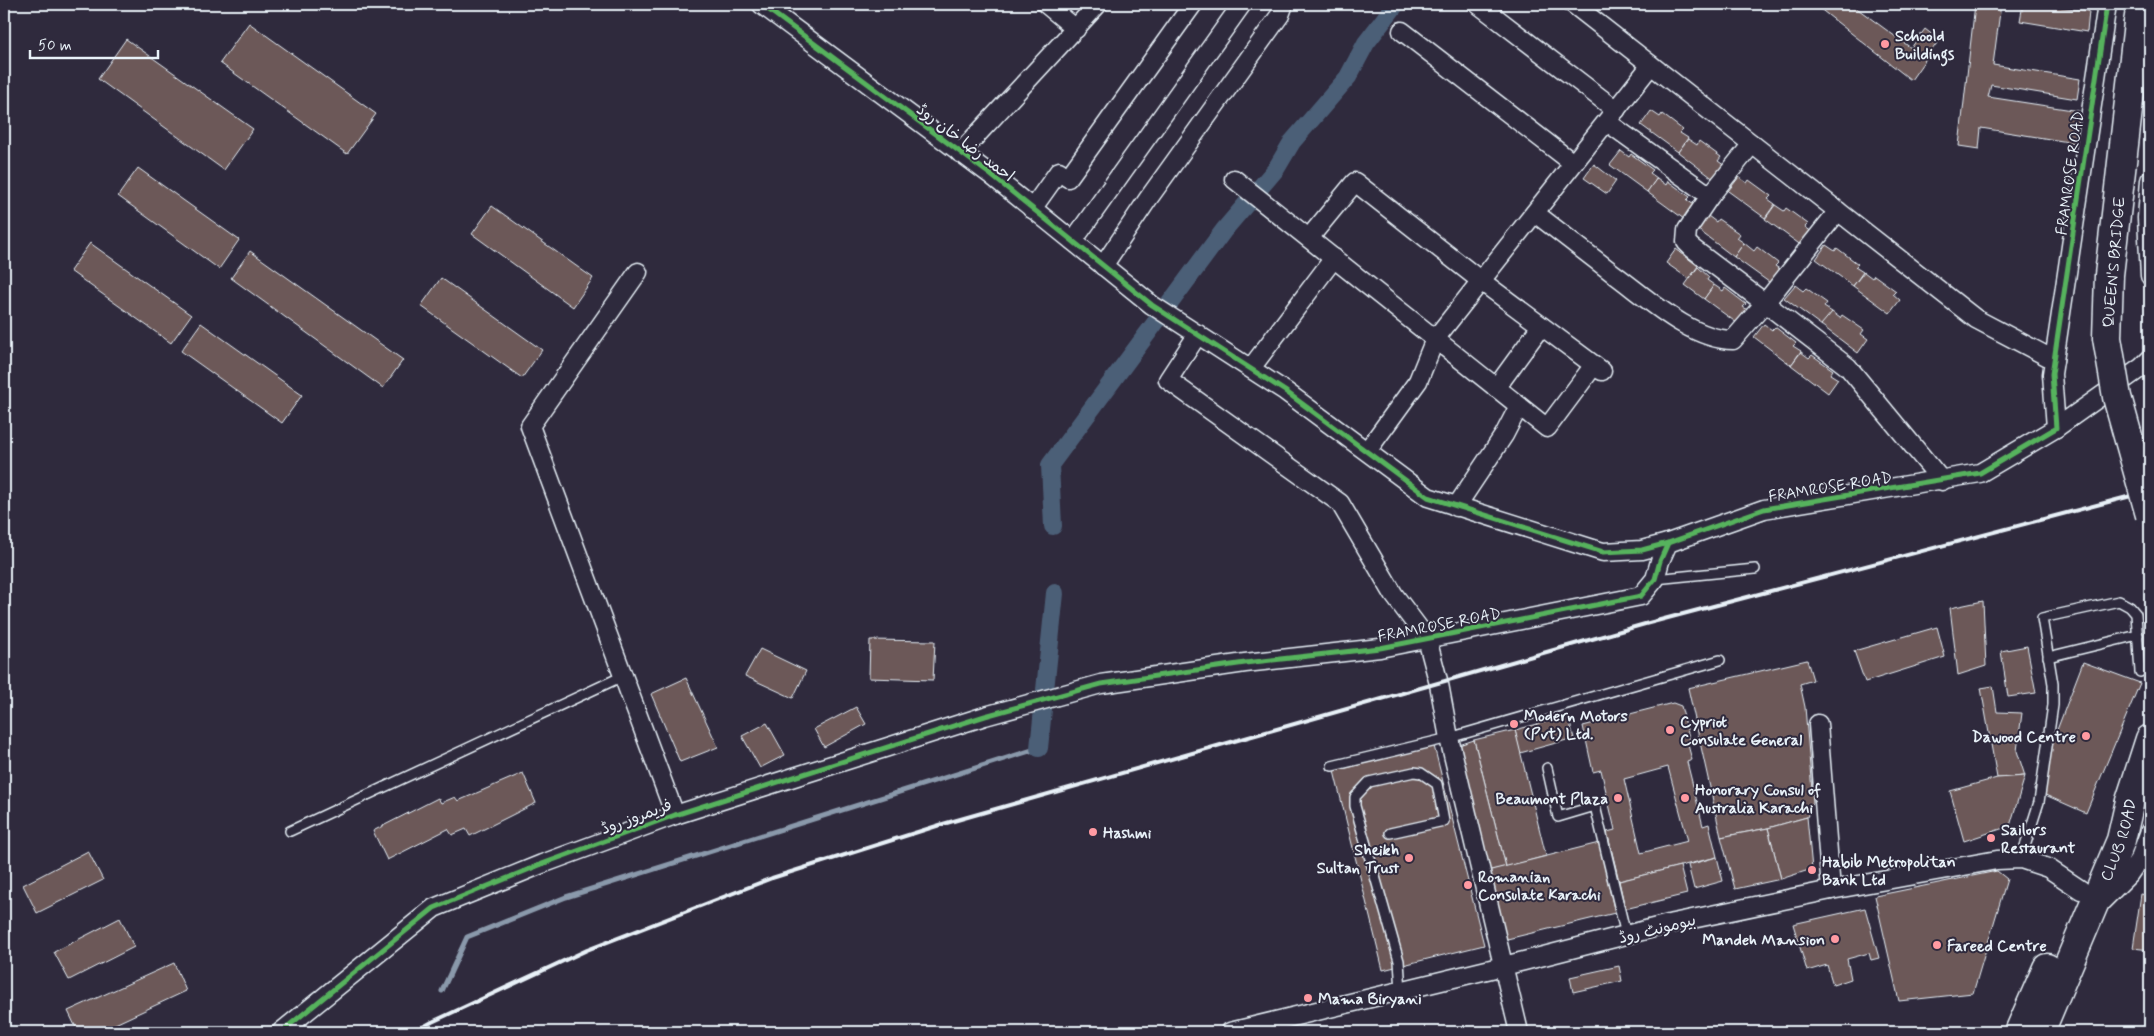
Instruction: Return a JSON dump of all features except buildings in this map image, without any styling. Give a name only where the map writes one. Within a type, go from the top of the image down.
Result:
[{"type":"highway","name":"QUEEN'S BRIDGE","points":[[2140,14],[2110,275],[2107,338],[2118,397],[2150,515]]},
{"type":"highway","name":"CLUB ROAD","points":[[2019,1032],[2086,900],[2121,840],[2130,801],[2150,739]]},
{"type":"highway","name":"CLUB ROAD","points":[[2044,1027],[2086,900]]},
{"type":"street","name":"احمد رضا خان روڈ","points":[[762,4],[960,153],[1152,305],[1286,391],[1428,497],[1604,552],[1642,550],[1668,543]]},
{"type":"street","points":[[1046,4],[1076,28]]},
{"type":"street","points":[[960,153],[1098,4]]},
{"type":"street","points":[[1032,209],[1059,171],[1068,178],[1193,4]]},
{"type":"street","points":[[1073,241],[1242,4]]},
{"type":"street","points":[[1103,266],[1148,199],[1280,15],[1282,4]]},
{"type":"street","points":[[1478,4],[1710,196]]},
{"type":"street","points":[[1573,4],[1976,319],[2054,360]]},
{"type":"street","name":"FRAMROSE ROAD","points":[[1038,701],[1101,684],[1245,663],[1380,648],[1641,596],[1655,578],[1668,543],[1764,509],[1942,481],[1980,473],[2056,428],[2052,374],[2107,4]]},
{"type":"street","points":[[1402,31],[1574,163]]},
{"type":"street","points":[[1367,451],[1418,381],[1435,339],[1651,65]]},
{"type":"street","points":[[1752,144],[1710,196],[1687,230],[1686,242],[1848,367],[1942,481]]},
{"type":"street","points":[[1234,179],[1548,428],[1598,368],[1480,281],[1355,182],[1309,238]]},
{"type":"street","points":[[2150,180],[2147,218],[2150,276]]},
{"type":"street","points":[[1535,213],[1674,319],[1723,340],[1733,340],[1838,211]]},
{"type":"street","points":[[1251,368],[1334,258]]},
{"type":"street","points":[[638,272],[530,426],[675,815]]},
{"type":"street","points":[[1496,388],[1541,326]]},
{"type":"street","points":[[1198,334],[1168,380],[1340,503],[1394,595],[1427,639],[1519,1032]]},
{"type":"street","points":[[2056,428],[2136,373],[2150,359]]},
{"type":"street","points":[[1456,507],[1504,435],[1519,406]]},
{"type":"street","name":"فریمروز روڈ","points":[[281,1032],[434,908],[542,864],[675,815],[1038,701]]},
{"type":"street","points":[[1818,724],[1831,890]]},
{"type":"street","points":[[2086,900],[2129,874],[2145,857],[2150,831]]},
{"type":"street","name":"بیومونٹ روڈ","points":[[1230,1032],[1673,923],[1831,890],[1997,860],[2021,859],[2048,868],[2086,900]]},
{"type":"lane","points":[[1655,578],[1755,569]]},
{"type":"lane","points":[[2021,859],[2039,802],[2053,705],[2053,684],[2042,618],[2119,602],[2130,607],[2136,614],[2140,672]]},
{"type":"lane","points":[[2048,657],[2138,634]]},
{"type":"lane","points":[[1332,766],[1449,738],[1720,660]]},
{"type":"lane","points":[[290,831],[623,676]]},
{"type":"lane","points":[[1547,768],[1558,817],[1595,806],[1626,935]]},
{"type":"lane","points":[[1390,833],[1444,821],[1438,784],[1430,777],[1414,772],[1369,782],[1355,797],[1355,806],[1399,961],[1401,991]]},
{"type":"waterway","points":[[1053,526],[1050,465],[1224,230],[1276,169],[1292,142],[1348,77],[1366,43],[1396,4]]},
{"type":"waterway","points":[[1039,748],[1055,593]]},
{"type":"waterway","points":[[442,991],[467,937],[566,897],[1039,748]]},
{"type":"railway","points":[[414,1032],[587,950],[772,878],[943,824],[1645,624],[2150,491]]},
{"type":"cycle path","points":[[761,4],[991,175],[1152,305],[1285,391],[1428,497],[1603,552],[1642,550],[1668,543]]},
{"type":"cycle path","points":[[281,1032],[434,908],[542,864],[675,815],[985,716],[1101,684],[1245,663],[1380,648],[1641,596],[1655,579],[1668,543],[1764,509],[1980,473],[2056,428],[2052,374],[2107,4]]},
{"type":"place","name":"Schoold Buildings","points":[[1885,44]]},
{"type":"place","name":"Modern Motors (Pvt) Ltd.","points":[[1514,724]]},
{"type":"place","name":"Cypriot Consulate General","points":[[1670,730]]},
{"type":"place","name":"Dawood Centre","points":[[2086,736]]},
{"type":"place","name":"Beaumont Plaza","points":[[1618,798]]},
{"type":"place","name":"Honorary Consul of Australia Karachi","points":[[1685,798]]},
{"type":"place","name":"Hashmi","points":[[1093,832]]},
{"type":"place","name":"Sailors Restaurant","points":[[1991,838]]},
{"type":"place","name":"Sheikh Sultan Trust","points":[[1409,858]]},
{"type":"place","name":"Habib Metropolitan Bank Ltd","points":[[1812,870]]},
{"type":"place","name":"Romanian Consulate Karachi","points":[[1468,885]]},
{"type":"place","name":"Mandeh Mansion","points":[[1835,939]]},
{"type":"place","name":"Fareed Centre","points":[[1937,945]]},
{"type":"place","name":"Mama Biryani","points":[[1308,998]]}]
